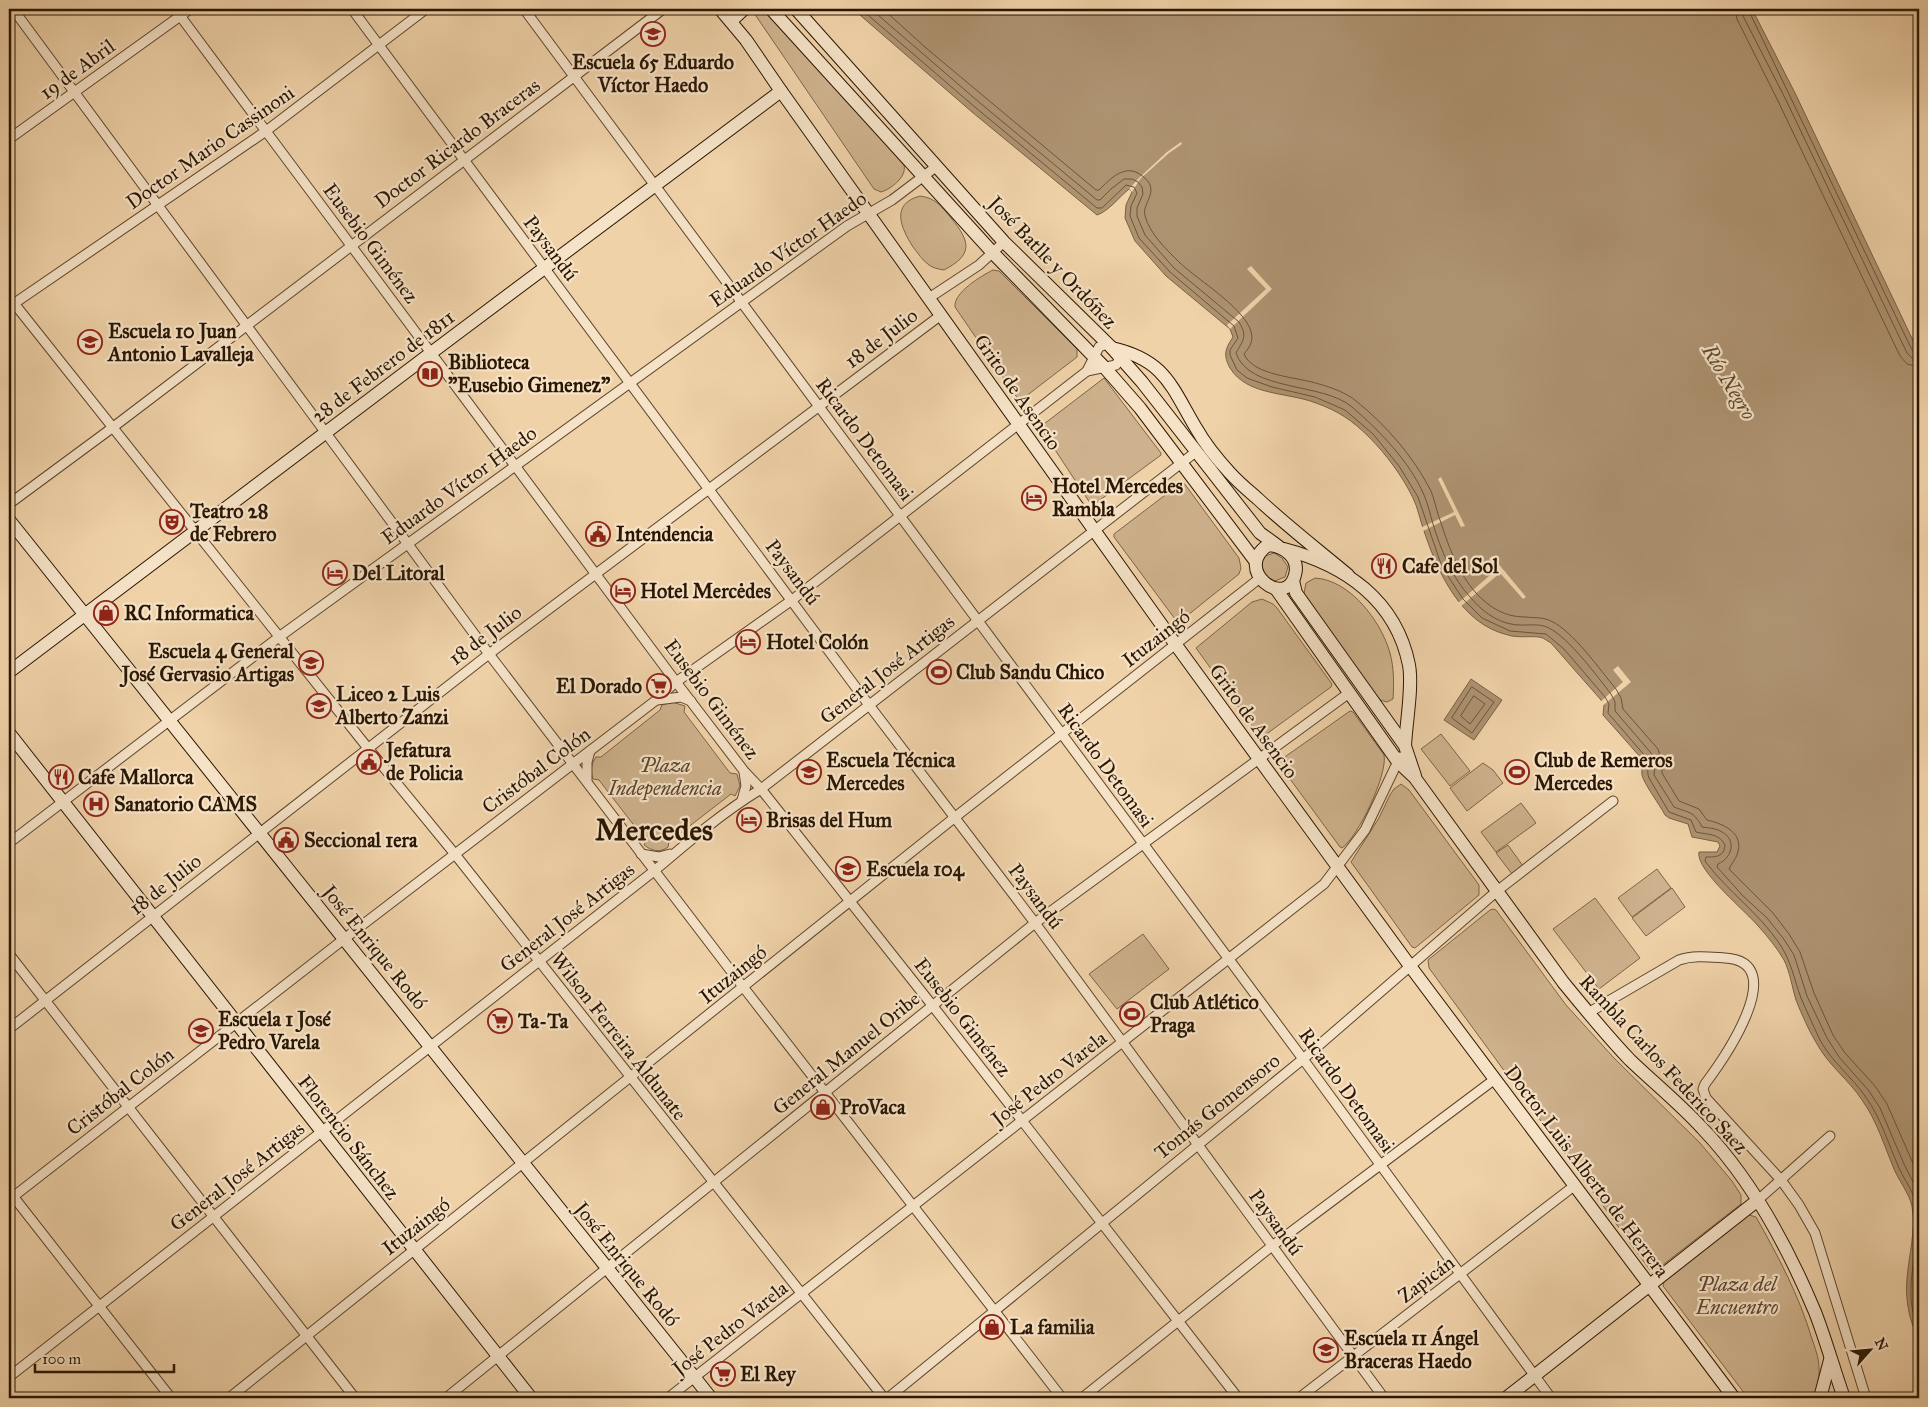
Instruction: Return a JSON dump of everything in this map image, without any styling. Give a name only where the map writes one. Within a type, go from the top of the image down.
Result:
[{"type":"street","points":[[13,9],[489,654],[744,988],[1062,1398]]},
{"type":"street","name":"19 de Abril","points":[[9,138],[75,93],[178,12],[190,9]]},
{"type":"street","name":"Paysandú","points":[[352,9],[869,705],[1035,923],[1352,1357],[1384,1398]]},
{"type":"street","name":"Doctor Mario Cassinoni","points":[[10,303],[266,132],[426,9]]},
{"type":"street","name":"Ricardo Detomasi","points":[[524,9],[1229,959],[1552,1398]]},
{"type":"street","name":"Doctor Ricardo Braceras","points":[[9,504],[112,428],[663,9]]},
{"type":"street","name":"Grito de Asencio","points":[[720,9],[731,21],[869,213],[1093,530],[1410,966]]},
{"type":"street","points":[[731,21],[744,9]]},
{"type":"street","points":[[771,9],[993,252],[1094,355],[1140,408],[1182,462],[1256,562],[1260,578],[1276,589],[1285,588],[1293,581],[1296,572],[1294,562],[1281,547]]},
{"type":"street","name":"José Batlle y Ordóñez","points":[[796,9],[1004,242],[1113,350],[1142,382],[1260,533],[1281,547]]},
{"type":"street","name":"Eusebio Giménez","points":[[178,12],[744,771],[761,789],[932,1005],[1021,1122],[1238,1398]]},
{"type":"street","name":"28 de Febrero de 1811","points":[[9,672],[781,91]]},
{"type":"street","name":"Eduardo Víctor Haedo","points":[[9,843],[279,637],[847,226],[892,200],[937,166]]},
{"type":"street","name":"18 de Julio","points":[[929,298],[979,265],[1004,242]]},
{"type":"street","name":"Wilson Ferreira Aldunate","points":[[10,303],[454,854],[884,1398]]},
{"type":"street","name":"18 de Julio","points":[[9,1028],[367,747],[595,573],[941,315]]},
{"type":"street","points":[[1087,371],[1099,348],[1130,352],[1147,361],[1163,374],[1171,384],[1196,430],[1231,474],[1282,521],[1376,598],[1389,615],[1401,641],[1409,666],[1405,746]]},
{"type":"street","points":[[1087,371],[1116,365],[1113,350]]},
{"type":"street","name":"Cristóbal Colón","points":[[10,1196],[655,701],[676,682],[792,600],[1087,371]]},
{"type":"street","name":"General José Artigas","points":[[9,1377],[654,870],[673,853],[761,789],[1197,451]]},
{"type":"street","name":"José Enrique Rodó","points":[[9,520],[711,1398]]},
{"type":"street","points":[[1256,562],[1261,550],[1268,545],[1281,547],[1310,557],[1348,575]]},
{"type":"street","name":"Ituzaingó","points":[[229,1398],[744,988],[954,818],[1260,578]]},
{"type":"street","name":"Rambla Carlos Federico Saez","points":[[1293,581],[1296,593],[1405,746],[1416,778]]},
{"type":"street","name":"Rambla Carlos Federico Saez","points":[[1276,589],[1398,762],[1416,778],[1563,982],[1588,1013],[1631,1060],[1702,1128],[1723,1152],[1758,1200],[1770,1218],[1815,1313],[1844,1398]]},
{"type":"street","name":"General Manuel Oribe","points":[[446,1398],[1035,923],[1349,693]]},
{"type":"street","points":[[655,701],[681,697],[691,701]]},
{"type":"street","name":"Florencio Sánchez","points":[[9,733],[531,1398]]},
{"type":"street","name":"José Pedro Varela","points":[[668,1398],[1320,887],[1338,868],[1369,822],[1405,746]]},
{"type":"street","points":[[587,780],[587,762],[590,750]]},
{"type":"street","points":[[742,801],[747,780],[744,771]]},
{"type":"street","name":"Tomás Gomensoro","points":[[888,1398],[1101,1222],[1303,1059],[1497,891],[1613,801]]},
{"type":"street","points":[[642,854],[659,857],[673,853]]},
{"type":"street","points":[[9,954],[355,1398]]},
{"type":"street","points":[[1588,1013],[1679,960],[1688,957],[1735,959],[1747,966],[1753,975],[1754,989],[1748,1008],[1726,1056],[1703,1089],[1706,1098],[1781,1180],[1800,1206],[1815,1233],[1866,1398]]},
{"type":"street","name":"Doctor Luis Alberto de Herrera","points":[[1410,966],[1734,1398]]},
{"type":"street","points":[[1082,1398],[1177,1320],[1272,1246],[1495,1079]]},
{"type":"street","points":[[1506,1398],[1758,1200],[1830,1136]]},
{"type":"street","name":"Zapicán","points":[[1298,1398],[1461,1275],[1574,1186]]},
{"type":"street","points":[[10,1196],[171,1398]]},
{"type":"street","points":[[1820,1398],[1830,1358]]},
{"type":"green space","points":[[765,9],[904,165],[901,178],[889,188],[881,192],[874,189],[756,16],[756,10]]},
{"type":"green space","points":[[920,196],[934,201],[941,207],[958,227],[965,241],[966,247],[960,259],[944,270],[932,267],[922,259],[913,247],[902,225],[901,211],[911,200]]},
{"type":"green space","points":[[993,270],[999,271],[1077,349],[1077,357],[1021,400],[1018,399],[955,307],[958,296],[963,291]]},
{"type":"green space","points":[[1104,378],[1161,455],[1092,506],[1040,427]]},
{"type":"green space","points":[[1181,483],[1184,483],[1239,558],[1241,568],[1239,574],[1178,623],[1114,537],[1114,534]]},
{"type":"green space","points":[[1274,553],[1282,558],[1288,567],[1285,577],[1275,581],[1264,575],[1261,562],[1265,556]]},
{"type":"green space","points":[[1315,578],[1328,580],[1352,594],[1372,616],[1386,641],[1390,653],[1393,699],[1387,702],[1380,700],[1305,598],[1306,583]]},
{"type":"green space","points":[[1262,599],[1277,608],[1332,684],[1331,687],[1261,738],[1196,648],[1252,602]]},
{"type":"green space","name":"Plaza Independencia","points":[[672,702],[685,706],[684,712],[730,773],[737,774],[740,786],[735,796],[731,794],[669,842],[668,847],[656,850],[644,845],[646,841],[599,780],[593,779],[592,768],[596,757],[601,757],[660,710],[662,705]]},
{"type":"green space","points":[[1350,711],[1353,712],[1384,755],[1384,764],[1377,790],[1363,819],[1349,842],[1342,848],[1279,764],[1279,761]]},
{"type":"green space","points":[[1441,734],[1470,771],[1450,786],[1421,749]]},
{"type":"green space","points":[[1483,763],[1493,770],[1503,783],[1467,811],[1450,788]]},
{"type":"green space","points":[[1401,784],[1409,790],[1479,885],[1479,895],[1415,948],[1412,947],[1351,862],[1379,818],[1390,795]]},
{"type":"green space","points":[[1521,803],[1536,823],[1496,852],[1481,832]]},
{"type":"green space","points":[[1508,845],[1523,866],[1512,874],[1496,853]]},
{"type":"green space","points":[[1657,869],[1671,888],[1632,917],[1618,898]]},
{"type":"green space","points":[[1672,888],[1685,907],[1646,936],[1632,918]]},
{"type":"green space","points":[[1595,898],[1640,958],[1599,989],[1553,929]]},
{"type":"green space","points":[[1493,909],[1496,910],[1566,1005],[1614,1058],[1700,1143],[1732,1181],[1741,1195],[1741,1204],[1655,1271],[1650,1270],[1429,968],[1428,960]]},
{"type":"green space","points":[[1143,934],[1169,969],[1117,1009],[1089,974]]},
{"type":"green space","name":"Plaza del Encuentro","points":[[1749,1215],[1756,1217],[1772,1246],[1807,1323],[1819,1364],[1819,1380],[1814,1398],[1748,1398],[1663,1286],[1664,1282]]},
{"type":"water","name":"Río Negro","points":[[853,9],[1752,9],[1795,93],[1919,353],[1919,1340],[1910,1318],[1907,1294],[1913,1224],[1911,1201],[1896,1174],[1867,1108],[1857,1093],[1827,1059],[1811,1034],[1796,1000],[1784,960],[1753,920],[1713,880],[1700,860],[1699,852],[1717,852],[1720,846],[1718,842],[1692,837],[1688,824],[1665,815],[1643,779],[1642,759],[1603,715],[1604,705],[1601,700],[1551,643],[1539,637],[1512,636],[1491,629],[1464,608],[1444,579],[1436,563],[1409,490],[1394,466],[1369,437],[1351,421],[1331,409],[1305,399],[1257,388],[1237,377],[1226,359],[1228,345],[1233,337],[1230,329],[1166,276],[1135,241],[1125,218],[1126,205],[1132,192],[1129,189],[1097,215],[972,112]]},
{"type":"water","points":[[1471,679],[1502,700],[1474,740],[1444,720]]},
{"type":"pier","points":[[1181,142],[1182,144],[1140,179],[1132,192],[1129,189],[1167,152]]},
{"type":"pier","points":[[1251,266],[1272,289],[1230,329],[1227,325],[1266,289],[1247,269]]},
{"type":"pier","points":[[1441,477],[1465,526],[1461,527],[1455,515],[1421,532],[1420,528],[1454,512],[1438,479]]},
{"type":"pier","points":[[1492,556],[1526,597],[1523,599],[1500,573],[1460,607],[1457,604],[1497,569],[1489,559]]},
{"type":"pier","points":[[1618,666],[1631,682],[1600,708],[1600,702],[1623,682],[1613,670]]},
{"type":"place","name":"Escuela 65 Eduardo Víctor Haedo","points":[[653,34]]},
{"type":"place","name":"Escuela 10 Juan Antonio Lavalleja","points":[[90,342]]},
{"type":"place","name":"Biblioteca \"Eusebio Gimenez\"","points":[[430,374]]},
{"type":"place","name":"Hotel Mercedes Rambla","points":[[1034,498]]},
{"type":"place","name":"Teatro 28 de Febrero","points":[[172,522]]},
{"type":"place","name":"Intendencia","points":[[598,534]]},
{"type":"place","name":"Cafe del Sol","points":[[1384,566]]},
{"type":"place","name":"Del Litoral","points":[[335,573]]},
{"type":"place","name":"Hotel Mercėdes","points":[[623,591]]},
{"type":"place","name":"RC Informatica","points":[[106,613]]},
{"type":"place","name":"Hotel Colón","points":[[748,642]]},
{"type":"place","name":"Escuela 4 General José Gervasio Artigas","points":[[311,663]]},
{"type":"place","name":"Club Sandu Chico","points":[[939,672]]},
{"type":"place","name":"El Dorado","points":[[659,686]]},
{"type":"place","name":"Liceo 2 Luis Alberto Zanzi","points":[[319,706]]},
{"type":"place","name":"Jefatura de Policia","points":[[369,762]]},
{"type":"place","name":"Escuela Técnica Mercedes","points":[[809,772]]},
{"type":"place","name":"Club de Remeros Mercedes","points":[[1517,772]]},
{"type":"place","name":"Cafe Mallorca","points":[[61,777]]},
{"type":"place","name":"Sanatorio CAMS","points":[[96,804]]},
{"type":"place","name":"Brisas del Hum","points":[[749,820]]},
{"type":"place","name":"Seccional 1era","points":[[286,840]]},
{"type":"place","name":"Escuela 104","points":[[848,869]]},
{"type":"place","name":"Club Atlético Praga","points":[[1132,1014]]},
{"type":"place","name":"Ta-Ta","points":[[500,1021]]},
{"type":"place","name":"Escuela 1 José Pedro Varela","points":[[201,1031]]},
{"type":"place","name":"ProVaca","points":[[823,1107]]},
{"type":"place","name":"La familia","points":[[992,1327]]},
{"type":"place","name":"Escuela 11 Ángel Braceras Haedo","points":[[1326,1350]]},
{"type":"place","name":"El Rey","points":[[723,1374]]},
{"type":"district","name":"Mercedes","points":[[654,830]]}]
